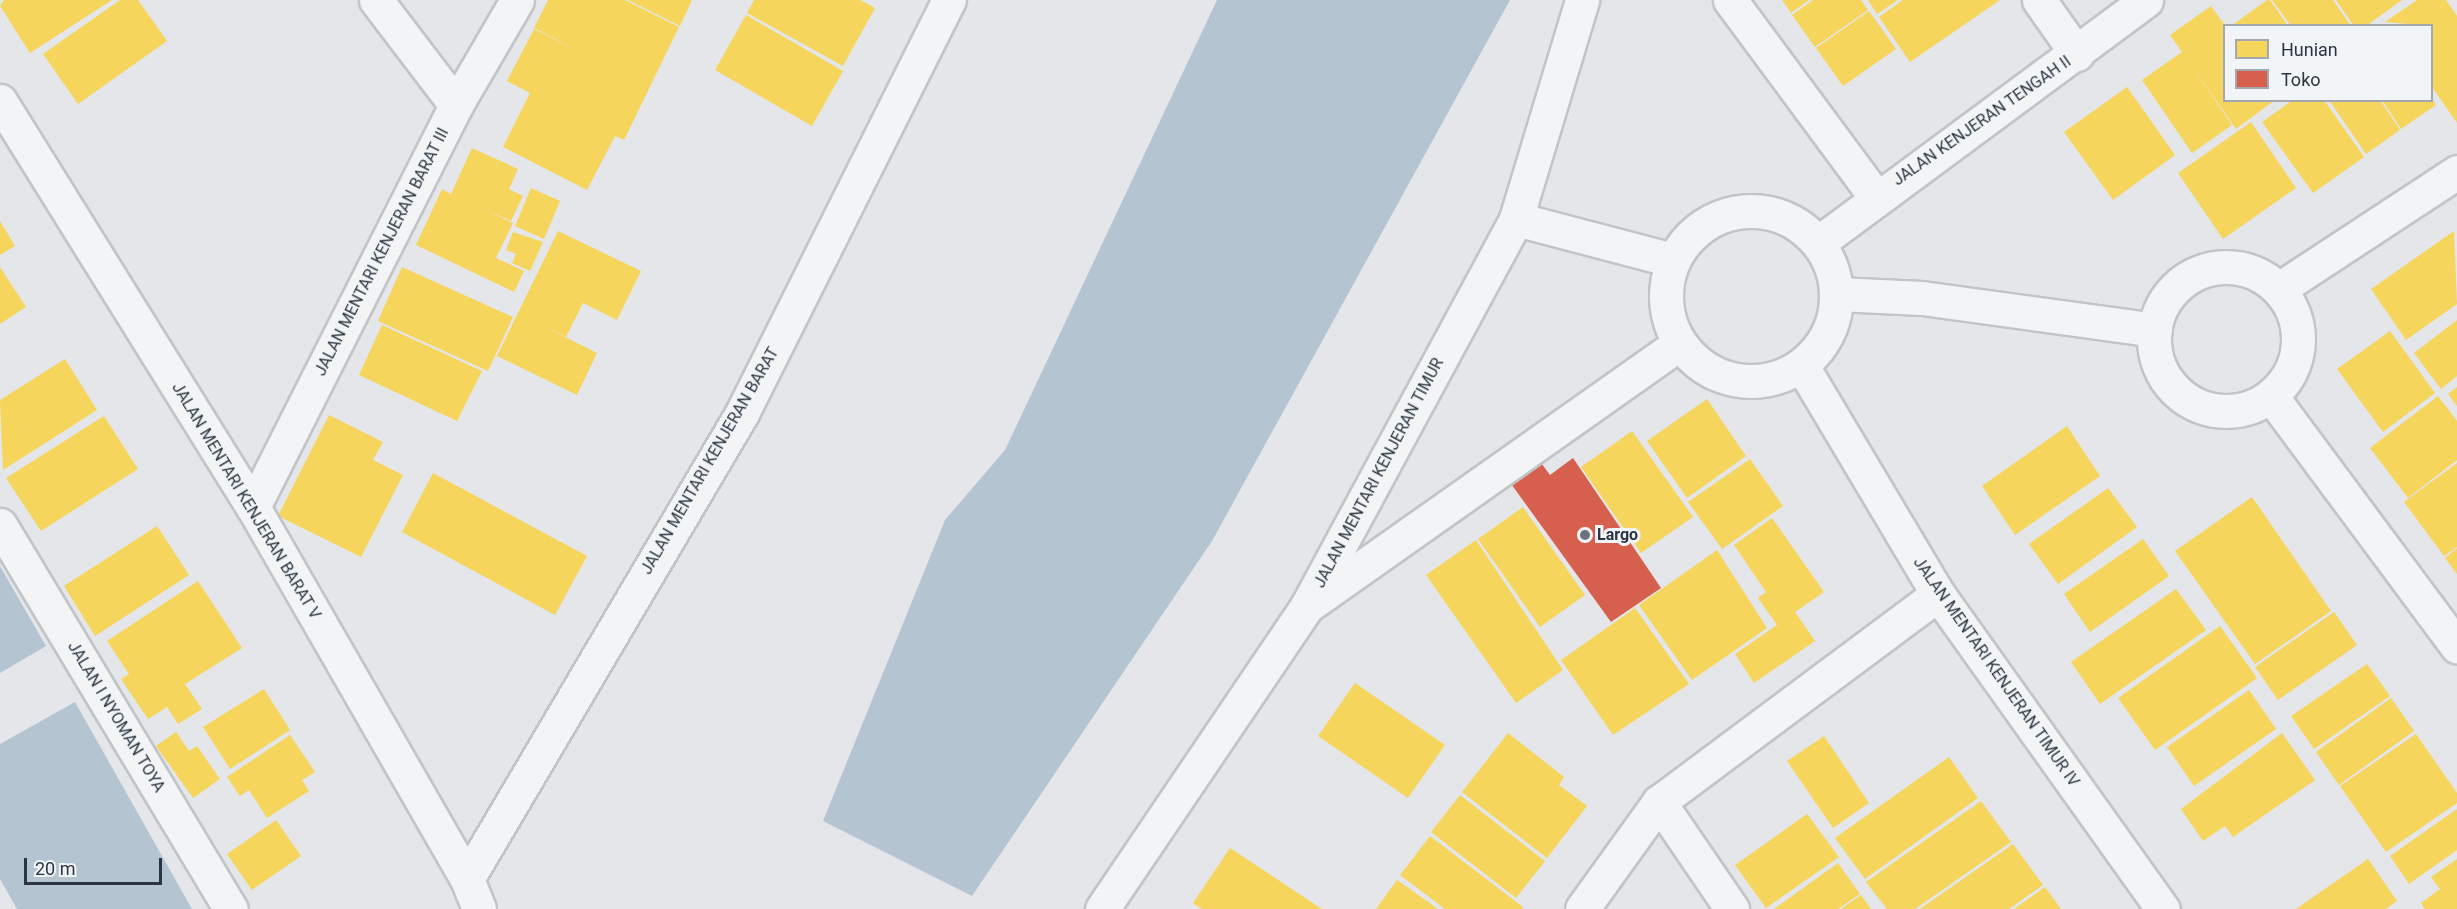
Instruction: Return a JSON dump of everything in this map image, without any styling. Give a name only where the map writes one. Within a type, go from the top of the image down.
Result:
[{"type":"street","points":[[377,0],[456,105]]},
{"type":"street","name":"JALAN MENTARI KENJERAN BARAT III","points":[[253,507],[456,105],[517,0]]},
{"type":"street","name":"JALAN MENTARI KENJERAN BARAT","points":[[473,894],[742,413],[950,0]]},
{"type":"street","name":"JALAN MENTARI KENJERAN TIMUR","points":[[1102,909],[1307,606],[1516,219],[1581,0]]},
{"type":"street","points":[[1730,0],[1875,196]]},
{"type":"street","points":[[2039,0],[2077,54]]},
{"type":"street","name":"JALAN KENJERAN TENGAH II","points":[[1818,243],[1875,196],[2077,54],[2146,0]]},
{"type":"street","name":"JALAN MENTARI KENJERAN BARAT V","points":[[0,101],[253,507],[473,894]]},
{"type":"street","points":[[2279,289],[2457,172]]},
{"type":"street","points":[[1741,210],[1770,212],[1797,223],[1818,243],[1837,294],[1833,321],[1821,347],[1802,366],[1750,383],[1706,369],[1679,344],[1668,317],[1665,288],[1672,260],[1689,236],[1712,219],[1741,210]]},
{"type":"street","points":[[1516,219],[1672,260]]},
{"type":"street","points":[[2238,267],[2279,289],[2293,309],[2298,348],[2287,378],[2271,396],[2226,411],[2181,395],[2165,377],[2154,330],[2160,308],[2192,274],[2238,267]]},
{"type":"street","points":[[1837,294],[1922,298],[2154,330]]},
{"type":"street","points":[[1307,606],[1679,344]]},
{"type":"street","name":"JALAN MENTARI KENJERAN TIMUR IV","points":[[1802,366],[1938,594],[2163,909]]},
{"type":"street","points":[[2271,396],[2457,646]]},
{"type":"street","name":"JALAN I NYOMAN TOYA","points":[[0,525],[231,909]]},
{"type":"street","points":[[1582,909],[1659,802],[1938,594]]},
{"type":"street","points":[[1659,802],[1732,909]]},
{"type":"water","points":[[1217,0],[1510,0],[1212,541],[972,896],[823,821],[945,520],[1005,450]]},
{"type":"water","points":[[0,566],[46,646],[0,673]]},
{"type":"water","points":[[75,702],[192,909],[17,909],[0,879],[0,744]]},
{"type":"building: Hunian","points":[[4,0],[112,0],[30,53],[0,6]]},
{"type":"building: Hunian","points":[[120,0],[138,0],[167,41],[78,104],[43,54]]},
{"type":"building: Hunian","points":[[548,0],[625,0],[679,27],[624,140],[615,136],[587,190],[503,147],[530,93],[507,81],[534,29],[581,52],[534,28]]},
{"type":"building: Hunian","points":[[628,0],[692,0],[680,26]]},
{"type":"building: Hunian","points":[[754,0],[860,0],[875,8],[843,66],[747,13]]},
{"type":"building: Hunian","points":[[1782,0],[1809,0],[1791,13]]},
{"type":"building: Hunian","points":[[1813,0],[1861,0],[1868,10],[1815,47],[1792,15]]},
{"type":"building: Hunian","points":[[1868,0],[1898,0],[1877,14]]},
{"type":"building: Hunian","points":[[1903,0],[2000,0],[1910,62],[1879,17]]},
{"type":"building: Hunian","points":[[2270,0],[2287,24],[2234,24]]},
{"type":"building: Hunian","points":[[2272,0],[2333,0],[2350,24],[2290,24]]},
{"type":"building: Hunian","points":[[2336,0],[2402,0],[2369,24],[2353,24]]},
{"type":"building: Hunian","points":[[2417,0],[2446,0],[2457,16],[2457,123],[2433,88],[2433,24],[2385,22]]},
{"type":"building: Hunian","points":[[2211,6],[2224,24],[2223,102],[2272,102],[2236,129],[2188,60],[2232,125],[2192,153],[2142,80],[2182,52],[2170,35]]},
{"type":"building: Hunian","points":[[1869,11],[1896,49],[1843,86],[1816,48]]},
{"type":"building: Hunian","points":[[746,15],[843,71],[812,126],[715,70]]},
{"type":"building: Hunian","points":[[2127,87],[2175,155],[2113,200],[2064,132]]},
{"type":"building: Hunian","points":[[2433,100],[2436,105],[2401,129],[2383,102],[2433,102]]},
{"type":"building: Hunian","points":[[2290,102],[2325,102],[2364,157],[2313,193],[2262,122]]},
{"type":"building: Hunian","points":[[2330,102],[2381,102],[2400,130],[2366,154]]},
{"type":"building: Hunian","points":[[2251,122],[2296,188],[2223,239],[2178,173]]},
{"type":"building: Hunian","points":[[472,148],[518,169],[509,189],[523,196],[511,221],[483,209],[513,223],[496,258],[524,271],[514,292],[416,245],[442,189],[451,194]]},
{"type":"building: Hunian","points":[[531,188],[560,201],[544,239],[515,226]]},
{"type":"building: Hunian","points":[[0,221],[15,246],[0,255]]},
{"type":"building: Hunian","points":[[558,231],[641,271],[617,320],[583,303],[566,337],[531,320],[597,353],[577,395],[497,356]]},
{"type":"building: Hunian","points":[[2454,231],[2457,304],[2406,340],[2371,289]]},
{"type":"building: Hunian","points":[[513,232],[543,242],[530,271],[512,263],[516,254],[506,250]]},
{"type":"building: Hunian","points":[[0,267],[26,307],[0,324]]},
{"type":"building: Hunian","points":[[402,267],[513,317],[488,371],[378,321]]},
{"type":"building: Hunian","points":[[2457,320],[2457,376],[2441,389],[2414,353]]},
{"type":"building: Hunian","points":[[382,325],[482,371],[457,421],[359,375]]},
{"type":"building: Hunian","points":[[2390,331],[2435,393],[2383,432],[2337,369]]},
{"type":"building: Hunian","points":[[65,359],[97,410],[3,470],[0,400]]},
{"type":"building: Hunian","points":[[2457,387],[2457,406],[2448,394]]},
{"type":"building: Hunian","points":[[2438,396],[2457,421],[2457,460],[2408,498],[2370,448]]},
{"type":"building: Hunian","points":[[1707,399],[1746,456],[1687,498],[1647,441]]},
{"type":"building: Hunian","points":[[329,415],[383,442],[373,460],[403,475],[361,557],[278,516]]},
{"type":"building: Hunian","points":[[104,416],[138,469],[41,531],[6,478]]},
{"type":"building: Hunian","points":[[2067,426],[2100,476],[2015,535],[1982,486]]},
{"type":"building: Hunian","points":[[1632,431],[1693,517],[1641,553],[1581,467]]},
{"type":"building: Hunian","points":[[1750,459],[1783,506],[1722,549],[1688,502]]},
{"type":"building: Hunian","points":[[2457,463],[2457,547],[2444,556],[2404,502]]},
{"type":"building: Hunian","points":[[433,473],[587,556],[555,615],[402,532]]},
{"type":"building: Hunian","points":[[2108,488],[2137,527],[2058,584],[2029,544]]},
{"type":"building: Hunian","points":[[2252,497],[2331,611],[2255,664],[2175,551]]},
{"type":"building: Hunian","points":[[1523,507],[1585,595],[1540,627],[1478,539]]},
{"type":"building: Hunian","points":[[1772,518],[1824,592],[1795,612],[1815,641],[1754,683],[1735,654],[1777,625],[1758,598],[1766,592],[1734,545]]},
{"type":"building: Hunian","points":[[157,526],[189,575],[95,636],[64,586]]},
{"type":"building: Hunian","points":[[2143,539],[2169,576],[2090,632],[2064,594]]},
{"type":"building: Hunian","points":[[1476,540],[1563,670],[1516,703],[1426,575]]},
{"type":"building: Hunian","points":[[2457,548],[2457,574],[2445,558]]},
{"type":"building: Hunian","points":[[1717,550],[1767,628],[1692,680],[1639,605]]},
{"type":"building: Hunian","points":[[198,581],[242,648],[185,684],[202,709],[178,724],[167,707],[148,719],[121,679],[129,674],[107,641]]},
{"type":"building: Hunian","points":[[2176,589],[2206,630],[2100,704],[2071,662]]},
{"type":"building: Hunian","points":[[1635,608],[1689,684],[1613,735],[1561,660]]},
{"type":"building: Hunian","points":[[2334,612],[2357,645],[2278,700],[2255,667]]},
{"type":"building: Hunian","points":[[2220,626],[2257,678],[2155,750],[2118,698]]},
{"type":"building: Hunian","points":[[2367,664],[2390,696],[2314,749],[2291,716]]},
{"type":"building: Hunian","points":[[1355,683],[1445,745],[1408,798],[1318,736]]},
{"type":"building: Hunian","points":[[264,689],[290,730],[230,769],[203,727]]},
{"type":"building: Hunian","points":[[2249,690],[2276,729],[2194,786],[2167,747]]},
{"type":"building: Hunian","points":[[2391,698],[2414,731],[2339,785],[2316,752]]},
{"type":"building: Hunian","points":[[176,732],[189,751],[197,746],[220,779],[193,798],[156,746]]},
{"type":"building: Hunian","points":[[1508,733],[1564,777],[1559,785],[1587,806],[1547,858],[1462,792]]},
{"type":"building: Hunian","points":[[2282,733],[2315,780],[2233,837],[2225,826],[2203,841],[2181,809]]},
{"type":"building: Hunian","points":[[2416,734],[2457,793],[2457,803],[2386,852],[2340,786]]},
{"type":"building: Hunian","points":[[290,735],[315,772],[302,780],[309,791],[267,818],[249,790],[240,796],[227,777]]},
{"type":"building: Hunian","points":[[1824,736],[1869,803],[1833,828],[1787,761]]},
{"type":"building: Hunian","points":[[1949,757],[1978,798],[1865,879],[1835,838]]},
{"type":"building: Hunian","points":[[1460,795],[1545,861],[1516,898],[1431,832]]},
{"type":"building: Hunian","points":[[1981,801],[2011,842],[1915,909],[1887,909],[1866,882]]},
{"type":"building: Hunian","points":[[2457,809],[2457,850],[2409,884],[2390,856]]},
{"type":"building: Hunian","points":[[1807,814],[1839,857],[1766,908],[1735,865]]},
{"type":"building: Hunian","points":[[276,820],[301,856],[252,890],[227,854]]},
{"type":"building: Hunian","points":[[1430,836],[1523,907],[1522,909],[1445,909],[1400,875]]},
{"type":"building: Hunian","points":[[2013,844],[2043,885],[2009,909],[1920,909]]},
{"type":"building: Hunian","points":[[1230,848],[1322,909],[1202,909],[1193,903]]},
{"type":"building: Hunian","points":[[2368,859],[2397,901],[2386,909],[2296,909]]},
{"type":"building: Hunian","points":[[2457,859],[2457,909],[2425,909],[2421,903],[2440,889],[2431,877]]},
{"type":"building: Hunian","points":[[1838,863],[1860,894],[1838,909],[1774,909]]},
{"type":"building: Hunian","points":[[1397,880],[1438,909],[1376,909]]},
{"type":"building: Hunian","points":[[2045,887],[2061,909],[2014,909]]},
{"type":"building: Hunian","points":[[1861,895],[1871,909],[1841,909]]},
{"type":"building: Toko","points":[[1573,458],[1661,588],[1611,622],[1509,481],[1539,460],[1550,475]]},
{"type":"place","name":"Largo","points":[[1585,535]]}]
